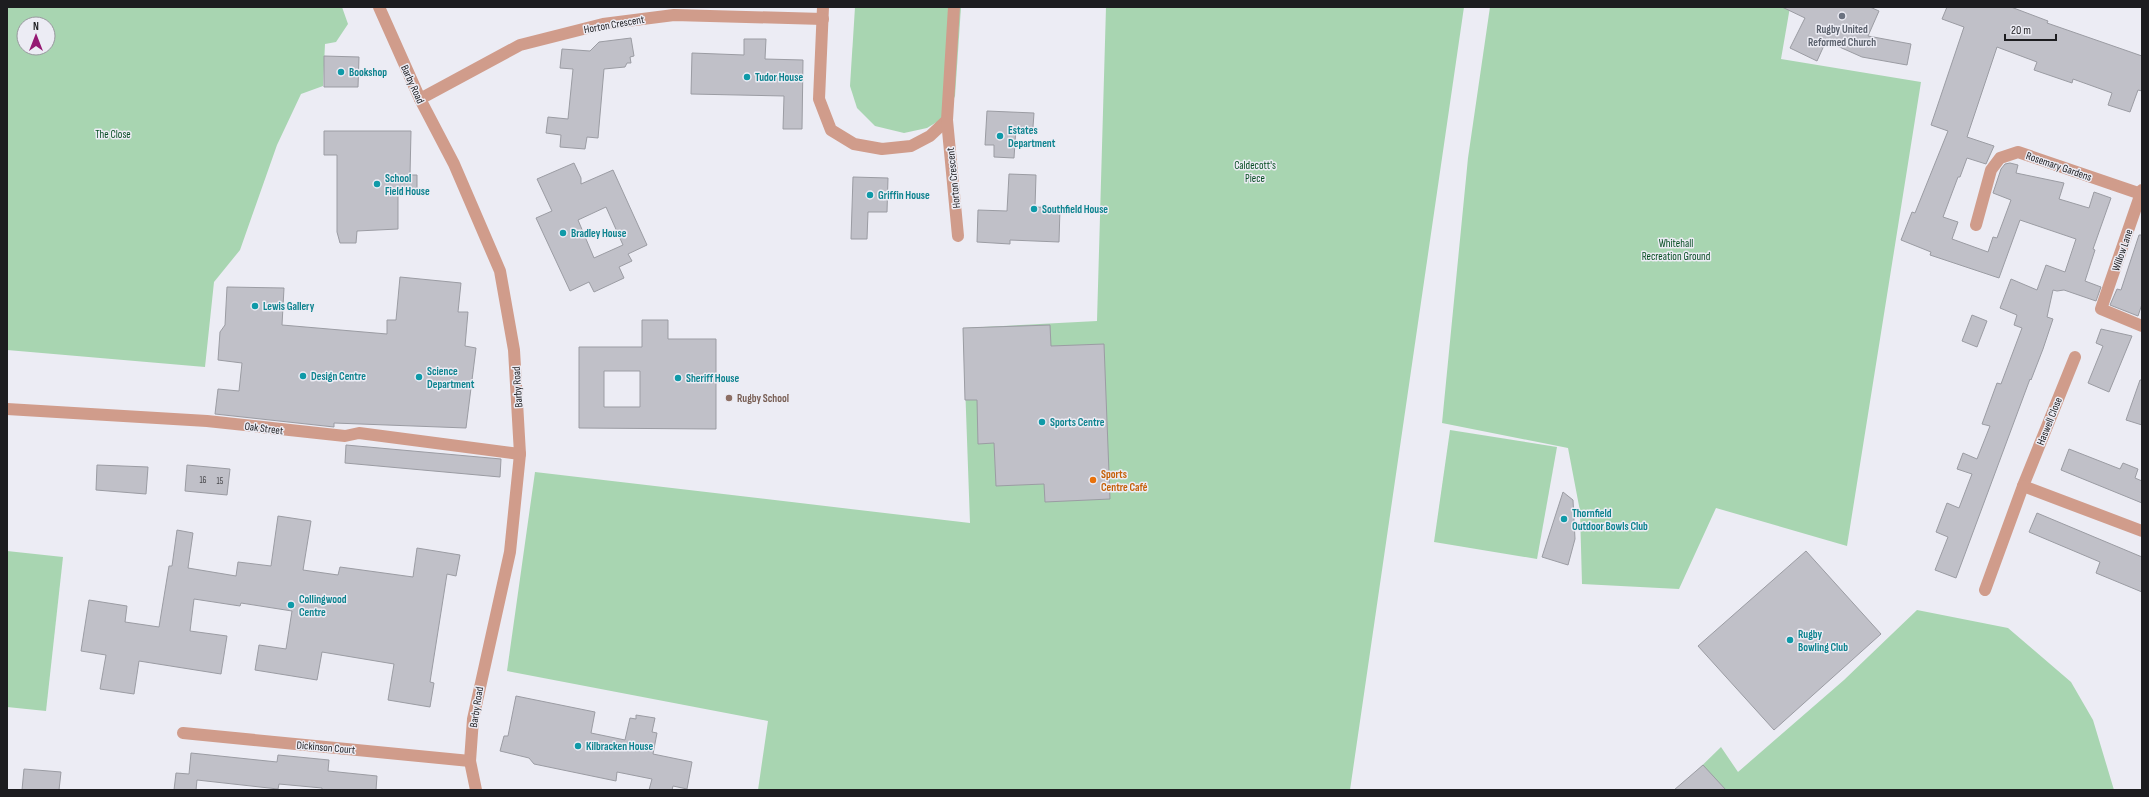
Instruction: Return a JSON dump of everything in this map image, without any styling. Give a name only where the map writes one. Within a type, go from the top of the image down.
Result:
[{"type":"street","name":"Barby Road","points":[[379,7],[420,99],[454,164],[500,270],[514,350],[520,454],[510,552],[474,711],[470,761],[476,790]]},
{"type":"street","points":[[823,7],[819,99],[831,130],[854,144],[882,149],[911,146],[930,136],[947,120]]},
{"type":"street","name":"Horton Crescent","points":[[954,7],[947,120],[958,236]]},
{"type":"street","name":"Horton Crescent","points":[[420,99],[520,45],[603,24],[674,15],[823,19]]},
{"type":"street","name":"Rosemary Gardens","points":[[1976,225],[1991,170],[2000,158],[2018,152],[2141,192]]},
{"type":"street","name":"Willow Lane","points":[[2141,192],[2101,310],[2142,326]]},
{"type":"street","name":"Haswell Close","points":[[1985,590],[2023,486],[2075,357]]},
{"type":"street","name":"Oak Street","points":[[7,409],[207,421],[345,436],[359,433],[520,454]]},
{"type":"street","points":[[2023,486],[2142,531]]},
{"type":"street","name":"Dickinson Court","points":[[183,733],[470,761]]},
{"type":"green space","name":"The Close","points":[[7,7],[342,7],[348,24],[336,42],[325,44],[323,86],[301,94],[277,145],[240,250],[214,282],[205,367],[7,350]]},
{"type":"green space","points":[[855,7],[961,7],[955,96],[945,117],[927,128],[904,133],[875,126],[857,108],[850,86]]},
{"type":"green space","name":"Caldecott's Piece","points":[[1106,7],[1464,7],[1350,790],[758,790],[768,721],[507,671],[535,472],[970,523],[963,328],[1097,321]]},
{"type":"green space","name":"Whitehall Recreation Ground","points":[[1490,7],[1790,7],[1781,59],[1921,82],[1847,546],[1716,508],[1679,589],[1582,584],[1580,511],[1568,448],[1442,423],[1468,158]]},
{"type":"green space","points":[[1450,430],[1557,447],[1537,559],[1434,542]]},
{"type":"green space","points":[[7,551],[63,557],[46,711],[7,707]]},
{"type":"green space","points":[[1917,610],[2008,628],[2071,682],[2093,720],[2114,790],[1677,790],[1721,747],[1738,772],[1844,680]]},
{"type":"building","points":[[1782,7],[1870,7],[1879,11],[1868,36],[1911,44],[1907,65],[1862,57],[1826,41],[1817,61],[1790,48],[1805,18]]},
{"type":"building","points":[[1947,7],[2011,7],[2048,21],[2047,23],[2142,56],[2142,91],[2138,90],[2130,112],[2108,105],[2112,93],[2073,79],[2072,83],[2034,70],[2037,62],[1997,47],[1967,137],[1994,146],[1986,164],[1967,158],[1960,177],[1958,177],[1943,217],[1958,222],[1952,239],[1988,252],[1993,237],[1997,238],[2011,200],[1993,193],[2001,169],[2005,164],[2010,163],[2018,165],[2016,173],[2064,183],[2059,199],[2089,208],[2094,192],[2111,198],[2093,249],[2095,250],[2085,281],[2101,287],[2096,301],[2064,290],[2053,290],[2047,317],[2053,319],[2043,349],[2031,380],[2030,379],[1956,578],[1935,570],[1948,537],[1936,532],[1947,503],[1959,508],[1972,474],[1957,469],[1963,453],[1977,459],[1990,426],[1982,424],[1997,383],[2001,384],[2022,328],[2014,325],[2017,315],[2000,308],[2011,279],[2037,290],[2046,265],[2065,272],[2076,239],[2020,220],[1999,278],[1930,255],[1931,252],[1901,240],[1912,212],[1915,213],[1948,131],[1931,125],[1964,27],[1942,19]]},
{"type":"building","points":[[631,38],[634,56],[630,57],[631,63],[627,63],[625,67],[604,69],[598,138],[587,137],[585,149],[560,147],[561,135],[546,133],[548,117],[568,119],[573,69],[560,68],[562,49],[590,51],[599,42]]},
{"type":"building","name":"Tudor House","points":[[744,39],[766,39],[765,59],[803,60],[802,129],[783,129],[784,96],[691,94],[692,53],[744,55]]},
{"type":"building","name":"Bookshop","points":[[324,56],[359,57],[358,87],[324,87]]},
{"type":"building","name":"Estates Department","points":[[987,111],[1034,113],[1033,127],[1016,127],[1014,158],[994,157],[994,145],[985,145]]},
{"type":"building","name":"School Field House","points":[[324,131],[411,131],[410,175],[417,175],[417,193],[398,194],[398,229],[357,231],[356,243],[340,243],[337,232],[337,155],[324,155]]},
{"type":"building","name":"Bradley House","points":[[574,163],[581,178],[581,184],[613,170],[647,245],[628,254],[632,261],[619,267],[624,278],[594,292],[589,282],[570,291],[536,218],[552,211],[537,179]],"holes":[[[606,207],[623,245],[594,258],[578,220]]]},
{"type":"building","name":"Southfield House","points":[[1009,174],[1036,175],[1035,207],[1060,208],[1059,242],[1010,240],[1010,244],[977,242],[978,210],[1007,211]]},
{"type":"building","name":"Griffin House","points":[[853,177],[888,178],[887,212],[868,212],[867,239],[851,239]]},
{"type":"building","points":[[2139,235],[2142,235],[2142,304],[2138,316],[2110,305],[2117,289],[2121,290]]},
{"type":"building","points":[[400,277],[461,283],[458,312],[468,312],[465,346],[476,348],[466,428],[334,423],[334,427],[215,414],[218,389],[239,391],[242,363],[218,360],[220,332],[225,325],[227,287],[284,288],[282,325],[387,334],[387,320],[396,320]]},
{"type":"building","points":[[1972,315],[1987,321],[1977,347],[1962,341]]},
{"type":"building","name":"Sheriff House","points":[[642,320],[668,320],[668,339],[716,339],[716,429],[579,428],[579,347],[642,347]],"holes":[[[604,371],[640,371],[640,407],[604,407]]]},
{"type":"building","name":"Sports Centre","points":[[1050,325],[1051,346],[1104,344],[1110,499],[1045,502],[1044,484],[996,486],[994,443],[978,444],[977,400],[965,400],[963,328]]},
{"type":"building","points":[[2101,329],[2132,336],[2109,392],[2088,383],[2103,346],[2096,343]]},
{"type":"building","points":[[2140,380],[2142,380],[2142,425],[2126,420]]},
{"type":"building","points":[[346,445],[501,459],[500,477],[345,463]]},
{"type":"building","points":[[2069,449],[2120,469],[2123,463],[2138,469],[2135,478],[2142,481],[2142,503],[2061,470]]},
{"type":"building","points":[[97,465],[148,467],[146,494],[96,490]]},
{"type":"building","points":[[187,465],[230,469],[227,495],[185,491]]},
{"type":"building","name":"Thornfield Outdoor Bowls Club","points":[[1563,492],[1573,500],[1575,539],[1568,565],[1542,557]]},
{"type":"building","points":[[2037,513],[2142,557],[2142,592],[2096,573],[2100,562],[2029,532]]},
{"type":"building","points":[[278,516],[311,521],[303,570],[338,575],[340,567],[413,577],[417,548],[460,555],[456,576],[447,574],[430,682],[434,683],[430,707],[388,700],[394,664],[322,652],[317,680],[255,670],[259,645],[286,649],[292,611],[241,603],[240,606],[194,599],[190,631],[227,636],[221,674],[139,661],[134,694],[100,689],[106,655],[81,651],[89,600],[127,606],[125,622],[159,627],[169,566],[172,566],[177,530],[193,533],[188,568],[236,576],[238,562],[271,566]]},
{"type":"building","name":"Rugby Bowling Club","points":[[1806,551],[1881,634],[1774,730],[1698,646]]},
{"type":"building","name":"Kilbracken House","points":[[516,696],[595,712],[591,733],[625,740],[630,718],[636,719],[636,715],[655,718],[652,732],[657,733],[653,754],[692,762],[687,789],[673,786],[672,790],[649,790],[652,779],[617,772],[616,781],[534,764],[529,758],[500,751],[504,736],[508,736]]},
{"type":"building","points":[[191,753],[277,762],[278,755],[329,760],[328,771],[377,776],[376,790],[322,790],[322,788],[279,784],[278,789],[197,780],[196,790],[174,790],[176,773],[189,774]]},
{"type":"building","points":[[1703,765],[1726,790],[1674,790]]},
{"type":"building","points":[[24,769],[61,772],[59,790],[22,790]]},
{"type":"place","name":"Rugby United Reformed Church","points":[[1842,16]]},
{"type":"place","name":"Bookshop","points":[[341,72]]},
{"type":"place","name":"Tudor House","points":[[747,77]]},
{"type":"place","name":"Estates Department","points":[[1000,136]]},
{"type":"place","name":"School Field House","points":[[377,184]]},
{"type":"place","name":"Griffin House","points":[[870,195]]},
{"type":"place","name":"Southfield House","points":[[1034,209]]},
{"type":"place","name":"Bradley House","points":[[563,233]]},
{"type":"place","name":"Lewis Gallery","points":[[255,306]]},
{"type":"place","name":"Design Centre","points":[[303,376]]},
{"type":"place","name":"Science Department","points":[[419,377]]},
{"type":"place","name":"Sheriff House","points":[[678,378]]},
{"type":"place","name":"Rugby School","points":[[729,398]]},
{"type":"place","name":"Sports Centre","points":[[1042,422]]},
{"type":"place","name":"Sports Centre Café","points":[[1093,480]]},
{"type":"place","name":"Thornfield Outdoor Bowls Club","points":[[1564,519]]},
{"type":"place","name":"Collingwood Centre","points":[[291,605]]},
{"type":"place","name":"Rugby Bowling Club","points":[[1790,640]]},
{"type":"place","name":"Kilbracken House","points":[[578,746]]}]
